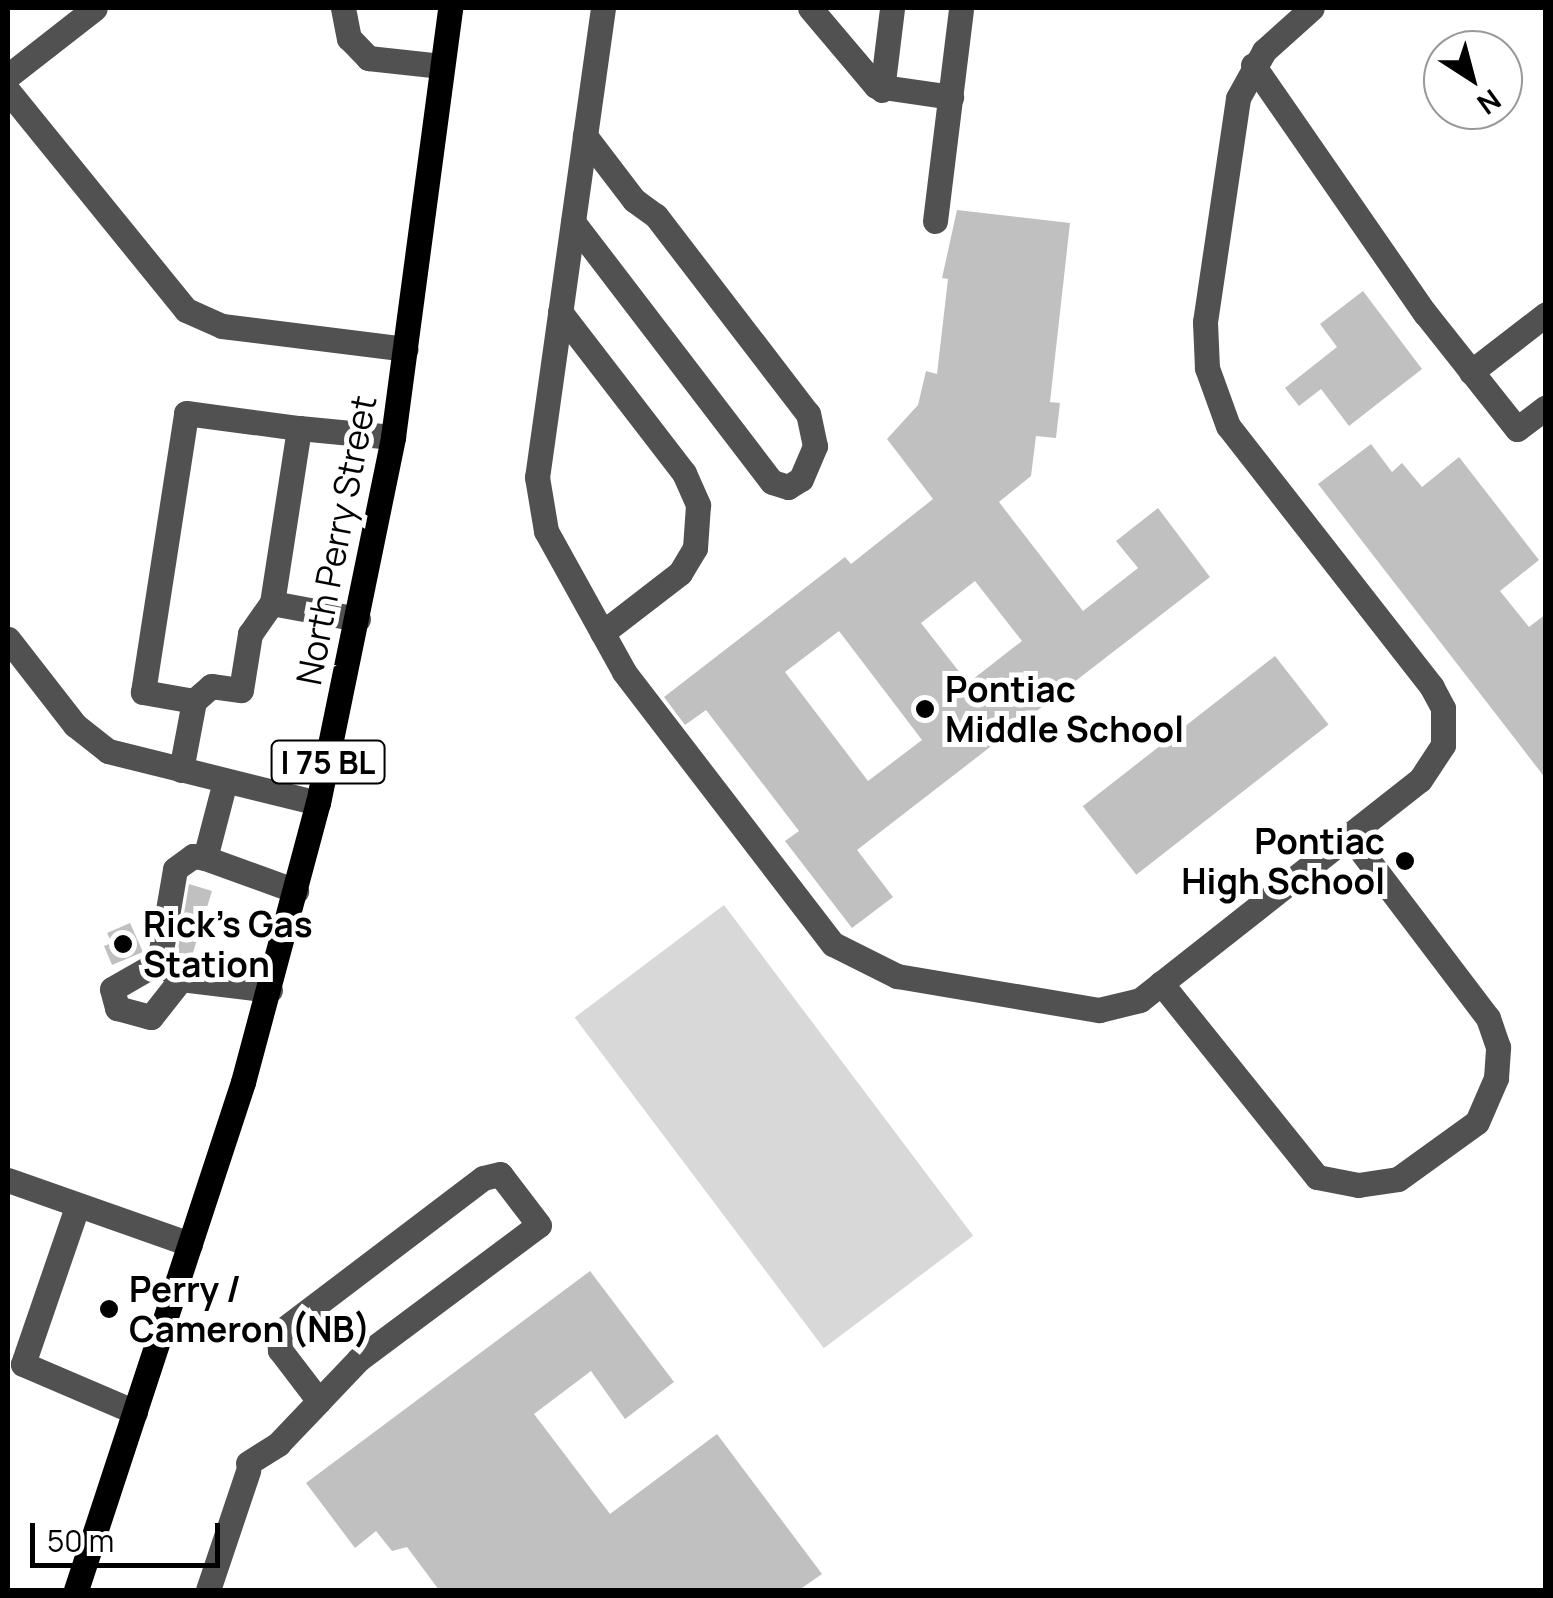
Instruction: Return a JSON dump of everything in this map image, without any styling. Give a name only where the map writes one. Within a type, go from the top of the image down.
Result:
[{"type":"main road","name":"North Perry Street","points":[[76,1590],[270,990],[318,803],[392,437],[450,8]]},
{"type":"street","points":[[8,76],[95,8]]},
{"type":"street","points":[[343,8],[349,38],[368,58],[442,66]]},
{"type":"street","points":[[602,8],[537,495],[546,531],[624,672],[798,902],[850,956],[898,976],[1098,1010],[1130,1005],[1161,983],[1430,770],[1443,745],[1445,720],[1432,687],[1228,426],[1210,382],[1205,322],[1231,121],[1253,65],[1312,8]]},
{"type":"street","points":[[810,8],[882,90],[951,97]]},
{"type":"street","points":[[882,90],[892,8]]},
{"type":"street","points":[[935,221],[961,8]]},
{"type":"street","points":[[1253,65],[1471,372],[1517,429],[1546,407]]},
{"type":"street","points":[[8,91],[186,310],[222,326],[406,349]]},
{"type":"street","points":[[573,222],[772,482],[788,487],[800,479],[815,446],[808,414],[656,216],[634,200],[584,136]]},
{"type":"street","points":[[560,312],[684,473],[698,505],[698,534],[680,574],[602,633]]},
{"type":"street","points":[[1471,372],[1546,314]]},
{"type":"street","points":[[194,701],[143,692],[186,413],[392,437]]},
{"type":"street","points":[[182,770],[194,701],[211,686],[241,690],[250,634],[272,604],[299,428]]},
{"type":"street","points":[[272,604],[358,619]]},
{"type":"street","points":[[8,640],[94,742],[182,770],[318,803]]},
{"type":"street","points":[[205,858],[225,781]]},
{"type":"street","points":[[1161,983],[1317,1176],[1358,1186],[1398,1178],[1477,1122],[1496,1078],[1498,1047],[1488,1018],[1349,835]]},
{"type":"street","points":[[182,978],[152,1017],[117,1008],[112,989],[159,962],[176,868],[182,860],[205,858],[296,890]]},
{"type":"street","points":[[159,962],[182,978],[270,990]]},
{"type":"street","points":[[208,1590],[248,1467],[278,1444],[320,1401],[359,1359],[539,1225],[500,1174],[483,1178],[279,1333],[280,1350],[320,1401]]},
{"type":"street","points":[[8,1180],[190,1244]]},
{"type":"street","points":[[77,1207],[23,1364],[135,1412]]},
{"type":"shaded area","points":[[724,905],[973,1236],[824,1348],[575,1018]]},
{"type":"building","points":[[957,210],[1070,223],[1050,402],[1060,403],[1056,438],[1036,436],[1031,476],[999,502],[1083,611],[1138,568],[1116,541],[1158,508],[1210,577],[857,850],[893,897],[852,928],[785,841],[799,831],[706,710],[685,725],[664,697],[845,557],[851,564],[933,499],[887,439],[918,405],[926,371],[937,374],[948,279],[942,278]],"holes":[[[975,581],[1022,641],[968,683],[921,623]],[[839,631],[922,740],[868,781],[785,672]]]},
{"type":"building","points":[[1363,291],[1422,369],[1349,426],[1321,389],[1299,406],[1285,388],[1337,347],[1320,324]]},
{"type":"building","points":[[1371,444],[1392,472],[1402,463],[1422,487],[1459,457],[1539,560],[1500,591],[1529,627],[1546,614],[1546,779],[1318,484]]},
{"type":"building","points":[[1275,656],[1329,725],[1136,875],[1083,806]]},
{"type":"building","points":[[189,884],[212,891],[191,959],[177,955]]},
{"type":"building","name":"Rick's Gas Station","points":[[130,923],[143,952],[112,965],[104,946],[112,943],[107,933]]},
{"type":"building","points":[[590,1271],[674,1382],[625,1419],[591,1371],[534,1414],[610,1514],[717,1434],[822,1574],[799,1590],[439,1590],[407,1547],[392,1551],[376,1531],[355,1548],[306,1483]]},
{"type":"place","name":"Pontiac Middle School","points":[[925,709]]},
{"type":"place","name":"Pontiac High School","points":[[1405,861]]},
{"type":"place","name":"Rick's Gas Station","points":[[123,944]]},
{"type":"place","name":"Perry / Cameron (NB)","points":[[109,1309]]}]
